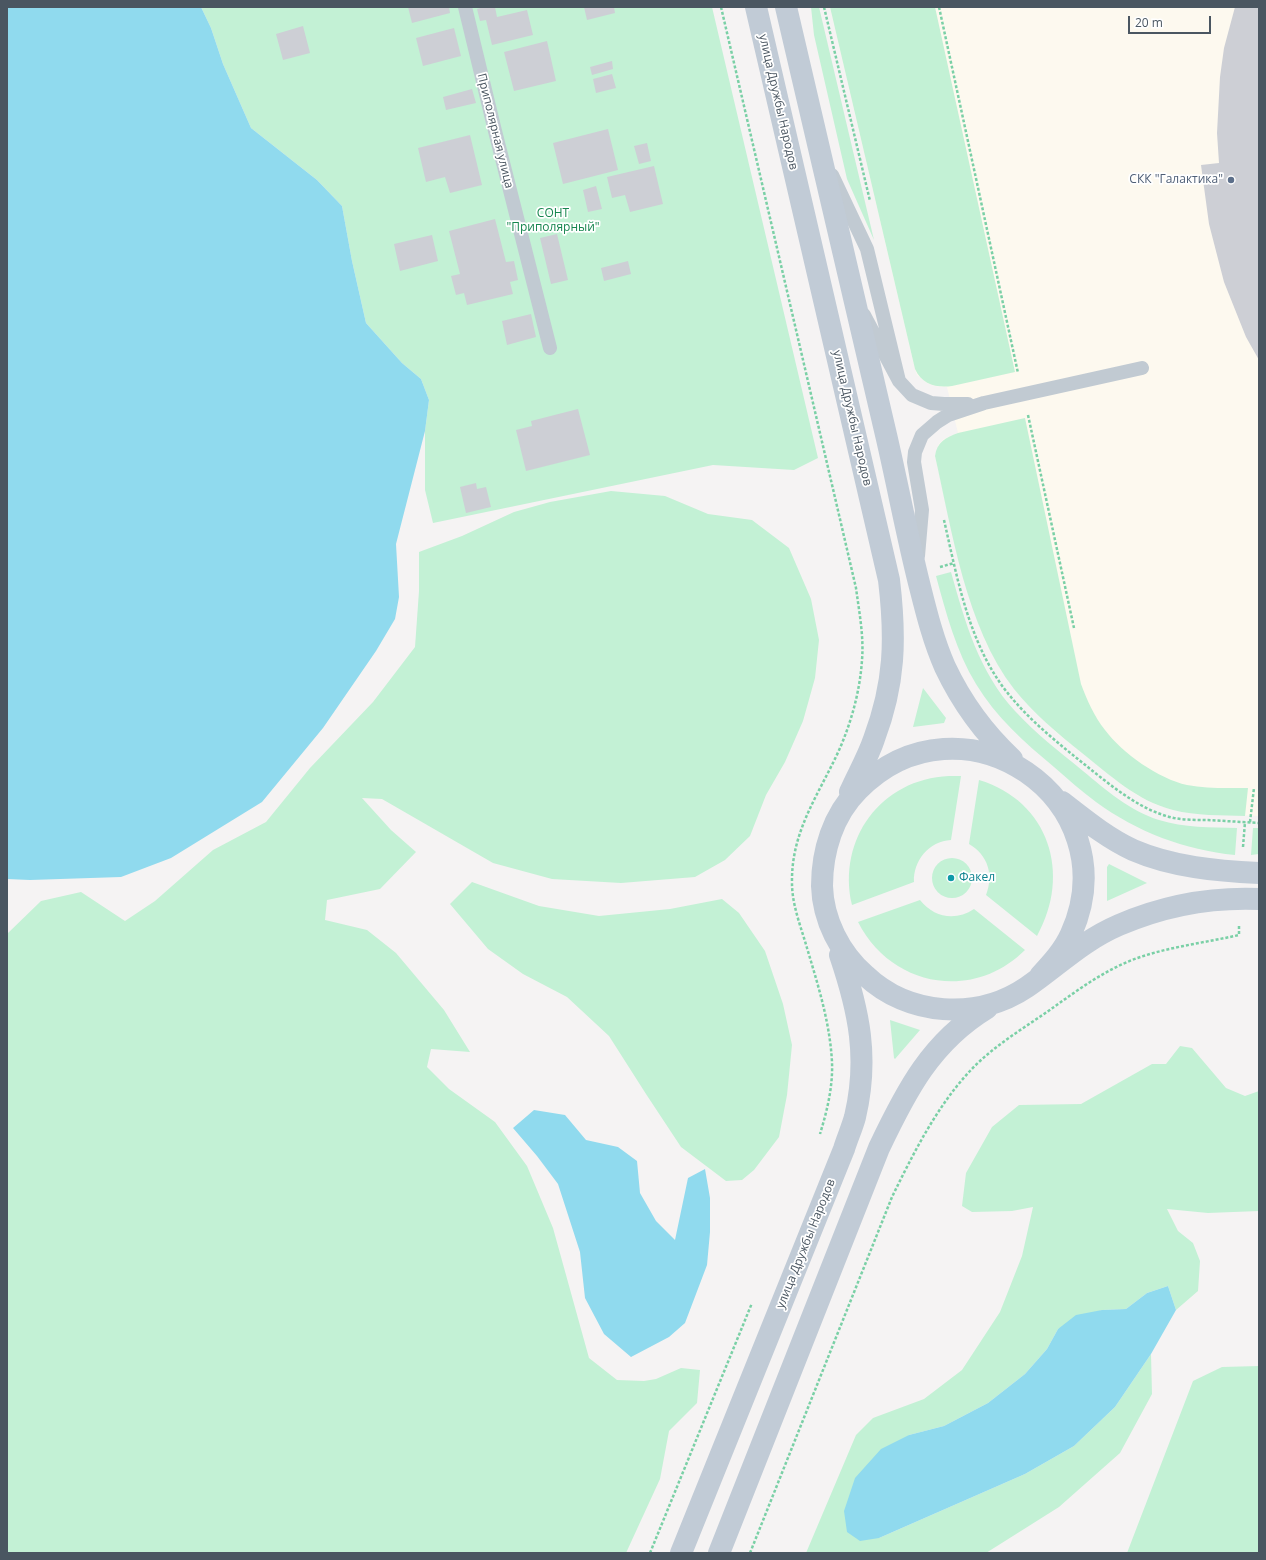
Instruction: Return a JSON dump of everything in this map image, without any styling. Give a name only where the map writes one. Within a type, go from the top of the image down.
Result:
[{"type":"main road","name":"улица Дружбы Народов","points":[[756,7],[886,562],[892,607],[893,663],[890,689],[874,741],[834,824]]},
{"type":"main road","points":[[786,7],[916,573],[932,633],[944,665],[961,699],[978,724],[999,747],[1050,792],[1105,834],[1132,849],[1154,857],[1181,864],[1224,870],[1256,871]]},
{"type":"main road","points":[[996,1002],[969,1009],[947,1010],[930,1008],[898,998],[883,990],[857,969],[844,951],[830,925],[822,891],[824,856],[834,824],[853,794],[865,782],[884,769],[909,756],[942,749],[960,749],[993,755],[1009,761],[1024,770]]},
{"type":"main road","points":[[1040,976],[1062,950],[1070,935],[1077,920],[1083,886],[1082,869],[1076,836],[1069,820],[1050,792]]},
{"type":"main road","points":[[719,1553],[879,1148],[896,1111],[913,1081],[934,1053],[952,1033],[968,1019],[996,1002],[1027,987],[1074,950],[1097,936],[1120,925],[1142,917],[1192,903],[1218,900],[1259,899]]},
{"type":"main road","name":"улица Дружбы Народов","points":[[680,1553],[844,1149],[854,1119],[860,1090],[862,1045],[851,986],[830,925]]},
{"type":"lane","name":"Приполярная улица","points":[[465,7],[550,348]]},
{"type":"lane","points":[[795,7],[796,54]]},
{"type":"lane","points":[[818,146],[867,249],[900,381]]},
{"type":"lane","points":[[853,295],[900,381],[912,395],[932,403],[984,403]]},
{"type":"lane","points":[[916,573],[922,510],[914,462],[914,452],[922,436],[937,422],[948,415],[984,403],[1142,368]]},
{"type":"path","points":[[721,7],[856,588],[862,629],[862,659],[858,693],[850,721],[840,748],[806,814],[798,837],[793,861],[792,883],[795,908],[825,1012],[832,1064],[831,1086],[826,1113],[818,1139]]},
{"type":"path","points":[[824,7],[872,208]]},
{"type":"path","points":[[939,7],[1019,377]]},
{"type":"path","points":[[1027,413],[1074,628]]},
{"type":"path","points":[[944,519],[954,564],[976,639],[1003,687],[1018,706],[1037,724],[1116,789],[1150,809],[1175,818],[1259,823]]},
{"type":"path","points":[[1250,822],[1254,788]]},
{"type":"path","points":[[750,1553],[892,1197],[911,1158],[947,1100],[970,1071],[991,1052],[1079,989],[1106,973],[1132,960],[1154,953],[1239,935]]},
{"type":"path","points":[[650,1553],[753,1301]]},
{"type":"shaded area","points":[[830,7],[1259,7],[1259,816],[1192,813],[1174,810],[1157,805],[1137,795],[1057,733],[1029,706],[1000,668],[986,643],[962,572],[935,456],[939,444],[944,439],[958,433],[947,387],[935,386],[927,383],[917,375],[915,369]]},
{"type":"green space","name":"СОНТ \"Приполярный\"","points":[[201,7],[712,7],[818,458],[794,470],[713,465],[433,523],[425,490],[425,431],[429,400],[421,379],[402,363],[366,323],[352,261],[342,206],[317,180],[251,128],[223,64],[211,28]]},
{"type":"green space","points":[[811,7],[819,7],[874,240],[847,179],[814,35]]},
{"type":"green space","points":[[830,7],[935,7],[1015,372],[952,386],[936,386],[922,379],[915,369]]},
{"type":"green space","points":[[1025,418],[1081,684],[1094,714],[1112,739],[1131,756],[1153,771],[1165,777],[1187,785],[1202,787],[1248,788],[1245,816],[1209,815],[1182,812],[1160,806],[1136,794],[1103,770],[1064,738],[1029,706],[1014,689],[998,664],[984,637],[972,608],[955,546],[935,456],[936,451],[942,441],[953,435]]},
{"type":"green space","points":[[611,491],[665,496],[708,514],[752,520],[789,548],[811,599],[819,640],[815,678],[803,721],[785,762],[766,795],[750,836],[725,860],[695,877],[621,883],[552,879],[493,863],[382,799],[362,798],[391,830],[416,852],[380,889],[327,900],[325,920],[367,930],[396,953],[444,1010],[470,1052],[431,1049],[427,1067],[449,1089],[495,1122],[527,1166],[553,1228],[589,1358],[617,1380],[644,1381],[656,1379],[681,1368],[700,1370],[697,1403],[669,1431],[660,1479],[626,1553],[7,1553],[7,934],[41,901],[81,892],[125,921],[155,901],[213,850],[266,822],[310,768],[373,702],[415,647],[419,591],[419,552],[462,536],[514,512],[550,502]]},
{"type":"green space","points":[[951,572],[968,628],[983,663],[1002,696],[1031,727],[1100,785],[1128,806],[1148,816],[1168,823],[1198,827],[1237,828],[1235,855],[1198,849],[1162,838],[1145,831],[1112,813],[1085,794],[1011,728],[992,707],[976,684],[957,645],[936,576]]},
{"type":"green space","points":[[923,688],[946,718],[944,723],[913,727]]},
{"type":"green space","points":[[949,776],[961,776],[951,840],[943,841],[929,848],[919,860],[914,874],[914,882],[852,905],[849,881],[851,857],[858,836],[869,817],[884,801],[903,788],[925,780]]},
{"type":"green space","points":[[979,780],[1003,790],[1023,805],[1037,822],[1047,843],[1052,865],[1053,888],[1047,912],[1037,936],[986,895],[989,880],[988,866],[981,854],[969,844]]},
{"type":"green space","points":[[1253,828],[1259,828],[1259,854],[1251,855]]},
{"type":"green space","points":[[948,858],[956,858],[963,861],[969,867],[972,878],[969,889],[963,895],[956,898],[948,898],[941,895],[935,889],[932,882],[932,874],[935,867],[941,861]]},
{"type":"green space","points":[[1109,864],[1147,883],[1107,901],[1107,867]]},
{"type":"green space","points":[[472,882],[539,906],[599,916],[670,909],[722,899],[739,913],[765,951],[783,1004],[792,1045],[787,1095],[779,1137],[754,1170],[742,1180],[726,1181],[681,1147],[609,1036],[567,997],[523,974],[488,949],[450,904]]},
{"type":"green space","points":[[920,900],[932,911],[946,916],[960,915],[974,909],[1025,950],[1004,966],[982,977],[958,981],[934,980],[912,973],[891,961],[873,944],[858,922]]},
{"type":"green space","points":[[890,1020],[920,1030],[895,1059],[894,1058]]},
{"type":"green space","points":[[1180,1046],[1192,1048],[1226,1088],[1245,1096],[1259,1091],[1259,1211],[1208,1213],[1167,1209],[1178,1231],[1193,1243],[1200,1261],[1198,1291],[1176,1310],[1168,1286],[1147,1293],[1126,1309],[1102,1310],[1058,1329],[1047,1349],[1025,1374],[988,1403],[944,1426],[909,1435],[879,1538],[1025,1474],[1074,1446],[1115,1407],[1151,1354],[1152,1394],[1120,1453],[1059,1507],[986,1553],[806,1553],[856,1435],[873,1418],[924,1399],[962,1370],[1000,1312],[1022,1256],[1033,1207],[1012,1211],[972,1212],[962,1206],[966,1173],[992,1127],[1019,1105],[1081,1104],[1152,1064],[1166,1064]]},
{"type":"green space","points":[[1259,1366],[1259,1553],[1127,1553],[1193,1381],[1222,1367]]},
{"type":"water","points":[[7,7],[201,7],[211,28],[223,64],[251,128],[317,180],[342,206],[352,261],[366,323],[402,363],[421,379],[429,400],[425,431],[396,544],[399,597],[395,619],[376,651],[323,728],[262,802],[171,858],[121,877],[30,880],[7,879]]},
{"type":"water","points":[[534,1110],[565,1115],[586,1140],[618,1147],[637,1161],[640,1193],[656,1221],[675,1240],[688,1178],[705,1169],[710,1198],[710,1232],[707,1265],[685,1323],[669,1337],[631,1357],[604,1334],[585,1298],[580,1252],[558,1184],[513,1128]]},
{"type":"water","points":[[1168,1286],[1176,1310],[1151,1354],[1115,1407],[1074,1446],[1025,1474],[879,1538],[860,1541],[847,1532],[844,1511],[855,1478],[881,1449],[909,1435],[944,1426],[988,1403],[1025,1374],[1047,1349],[1058,1329],[1076,1315],[1102,1310],[1126,1309],[1147,1293]]},
{"type":"building","points":[[408,7],[449,7],[450,13],[412,23]]},
{"type":"building","points":[[484,7],[495,7],[497,17],[527,10],[533,35],[492,45],[486,20],[480,21],[477,9]]},
{"type":"building","points":[[584,7],[614,7],[615,13],[587,20]]},
{"type":"building","name":"СКК \"Галактика\"","points":[[1235,7],[1259,7],[1259,360],[1246,337],[1224,282],[1209,224],[1201,165],[1219,163],[1217,133],[1220,77],[1224,48]]},
{"type":"building","points":[[303,26],[310,53],[283,60],[276,34]]},
{"type":"building","points":[[454,28],[461,56],[423,66],[416,38]]},
{"type":"building","points":[[547,41],[556,81],[514,91],[504,52]]},
{"type":"building","points":[[612,61],[613,69],[592,75],[590,67]]},
{"type":"building","points":[[612,74],[616,88],[596,93],[593,79]]},
{"type":"building","points":[[472,89],[476,103],[446,110],[443,97]]},
{"type":"building","points":[[608,129],[618,170],[563,184],[553,143]]},
{"type":"building","points":[[470,135],[482,185],[450,193],[445,177],[426,182],[418,148]]},
{"type":"building","points":[[647,143],[651,161],[639,164],[634,146]]},
{"type":"building","points":[[654,166],[663,204],[630,212],[625,195],[612,198],[607,177]]},
{"type":"building","points":[[596,186],[602,209],[588,212],[583,190]]},
{"type":"building","points":[[495,219],[506,262],[514,261],[518,280],[510,282],[513,294],[467,305],[464,293],[456,295],[451,276],[460,274],[449,231]]},
{"type":"building","points":[[557,234],[568,280],[551,284],[540,238]]},
{"type":"building","points":[[432,235],[438,261],[400,271],[394,244]]},
{"type":"building","points":[[628,261],[631,274],[604,281],[601,268]]},
{"type":"building","points":[[531,314],[536,337],[507,345],[502,321]]},
{"type":"building","points":[[578,409],[590,455],[526,471],[516,430],[532,426],[531,421]]},
{"type":"building","points":[[476,483],[477,489],[486,487],[491,507],[466,513],[460,487]]},
{"type":"place","name":"СКК \"Галактика\"","points":[[1231,180]]},
{"type":"place","name":"Факел","points":[[951,878]]}]
